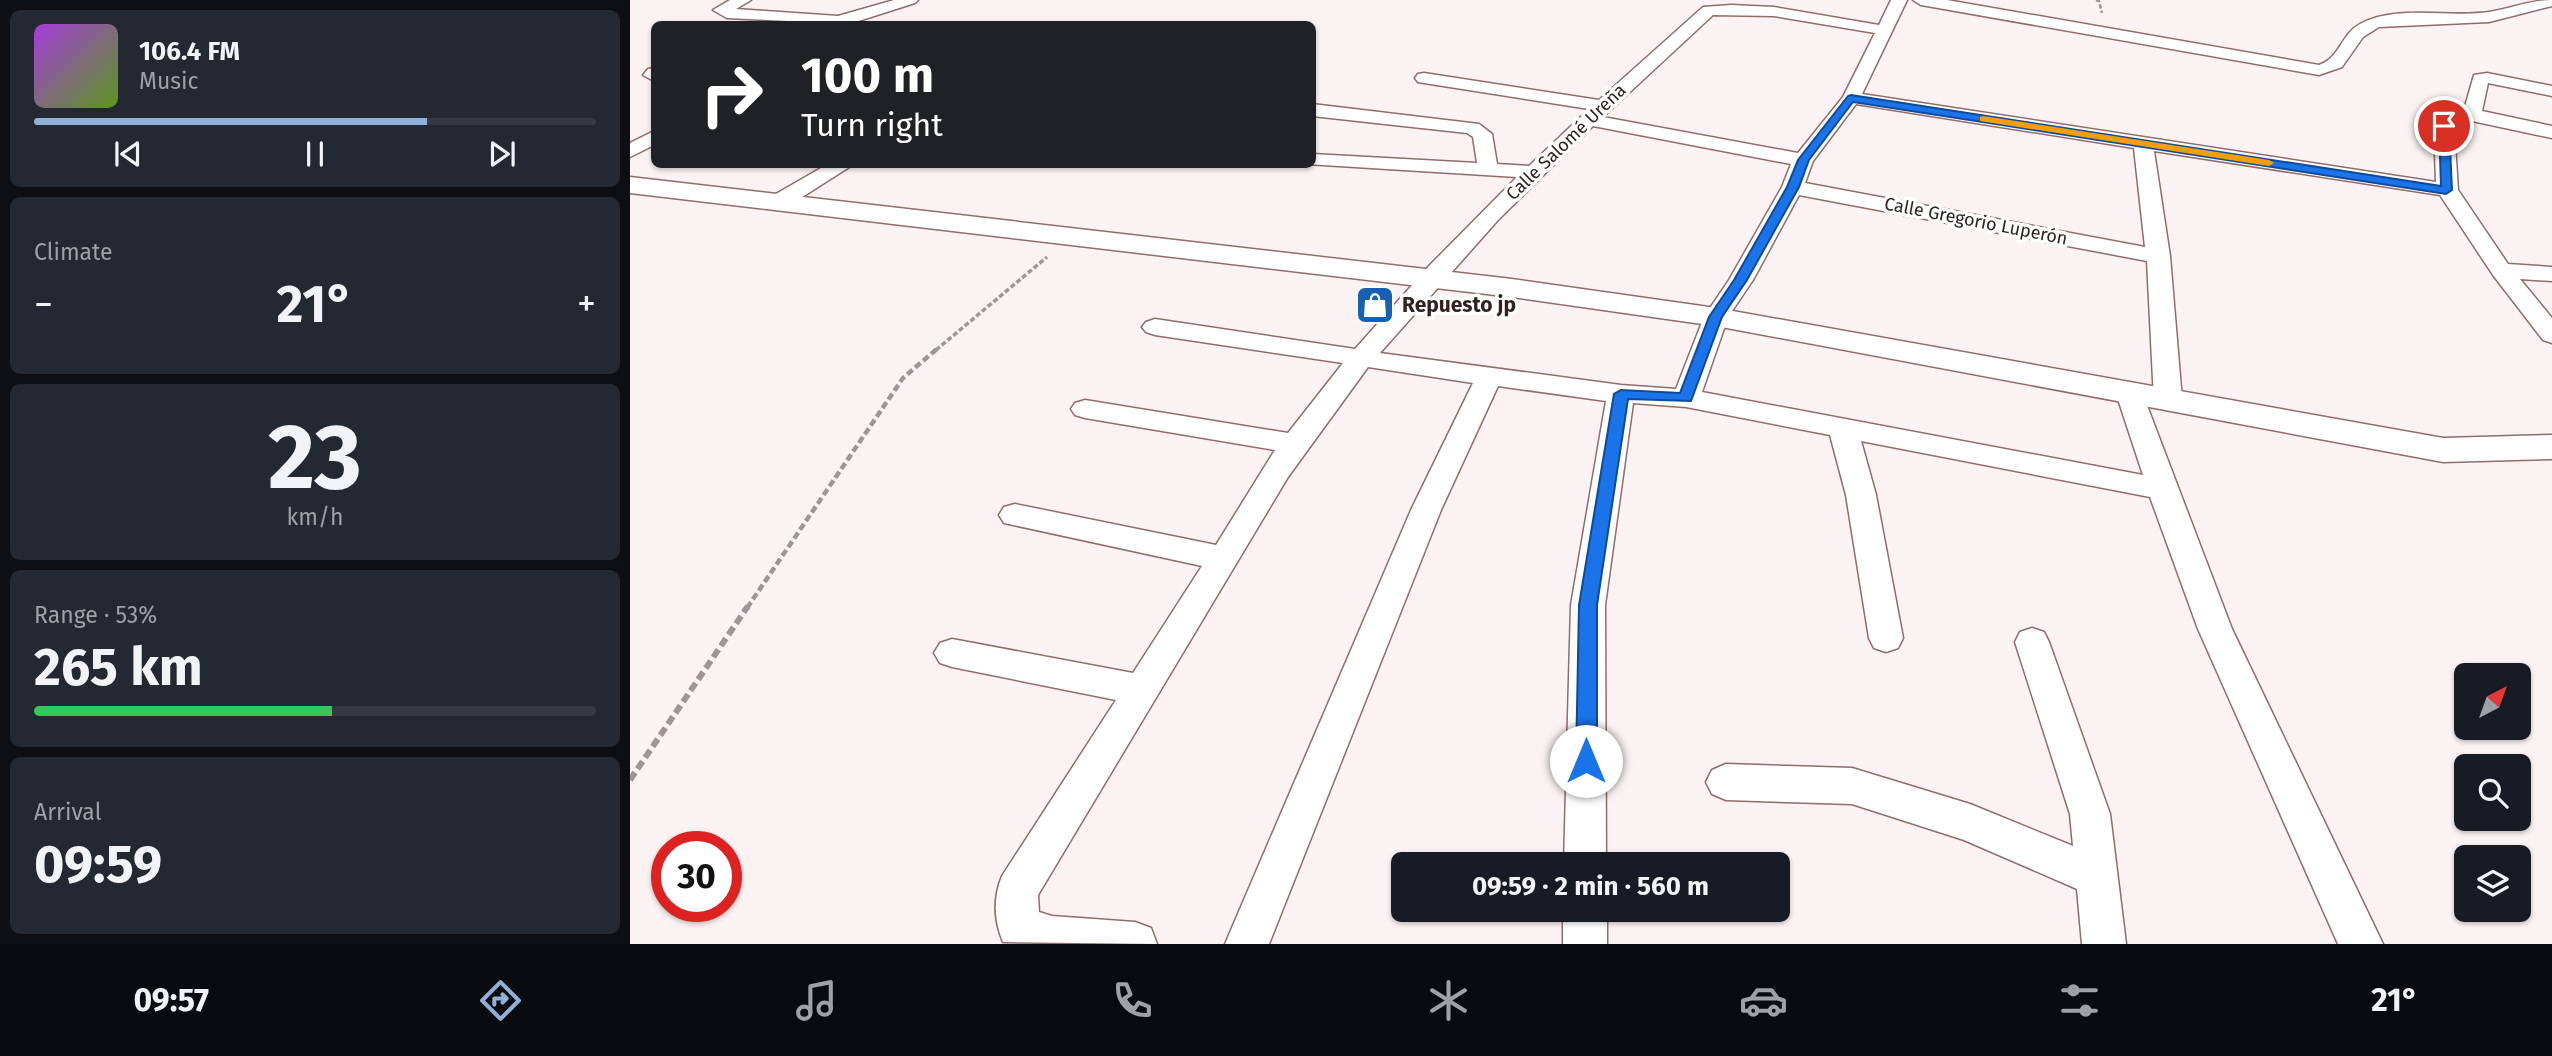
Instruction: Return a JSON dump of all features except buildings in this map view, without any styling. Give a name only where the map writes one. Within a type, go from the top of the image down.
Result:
[{"type":"street","points":[[743,0],[721,10],[727,13],[820,21]]},
{"type":"street","points":[[846,21],[910,0]]},
{"type":"street","points":[[1686,398],[1716,317],[1741,280],[1793,187],[1803,160],[1851,98],[1899,0]]},
{"type":"street","points":[[1921,0],[2319,70],[2332,69],[2363,29],[2371,26],[2389,22],[2486,18],[2552,1]]},
{"type":"street","name":"Calle Salomé Ureña","points":[[1135,944],[1052,938],[1018,928],[1017,891],[1294,444],[1363,357],[1429,279],[1533,172],[1709,10],[1754,10],[1808,16],[1882,30]]},
{"type":"street","points":[[751,21],[762,15]]},
{"type":"street","points":[[1424,78],[1596,113],[1803,160]]},
{"type":"street","points":[[2472,115],[2480,79],[2487,78],[2552,91]]},
{"type":"street","points":[[1851,98],[2446,190]]},
{"type":"street","points":[[1316,110],[1472,128],[1482,134],[1488,169]]},
{"type":"street","points":[[2552,132],[2472,115],[2458,116],[2444,126],[2446,190],[2501,270],[2552,335]]},
{"type":"street","points":[[630,151],[651,139]]},
{"type":"street","points":[[2143,144],[2158,256],[2168,400]]},
{"type":"street","points":[[1316,160],[1533,172]]},
{"type":"street","points":[[777,203],[837,168]]},
{"type":"street","points":[[630,185],[1429,279],[1716,317],[2442,450],[2552,447]]},
{"type":"street","name":"Calle Gregorio Luperón","points":[[1793,187],[2158,256]]},
{"type":"street","points":[[2501,270],[2552,274]]},
{"type":"street","points":[[1154,327],[1489,377],[1621,394],[1686,398],[2162,489]]},
{"type":"street","points":[[1247,944],[1426,510],[1489,377]]},
{"type":"street","points":[[2130,393],[2162,489],[2215,629],[2361,944]]},
{"type":"street","points":[[1585,852],[1588,605],[1621,394]]},
{"type":"street","points":[[1085,409],[1294,444]]},
{"type":"street","points":[[1843,429],[1861,495],[1886,638]]},
{"type":"street","points":[[1015,515],[1224,559]]},
{"type":"street","points":[[2032,642],[2090,814],[2097,877],[2111,942]]},
{"type":"street","points":[[953,653],[1141,690]]},
{"type":"street","points":[[1726,782],[1852,786],[1970,823],[2097,877]]},
{"type":"street","points":[[1585,922],[1585,944]]},
{"type":"path","points":[[630,780],[903,379],[1069,238]]},
{"type":"slow traffic","points":[[1983,119],[2269,163]]},
{"type":"place","name":"Repuesto jp","points":[[1375,305]]},
{"type":"route","points":[[1586,761],[1588,605],[1621,394],[1686,398],[1716,317],[1741,280],[1793,187],[1803,160],[1851,98],[2446,190],[2444,126]]}]
